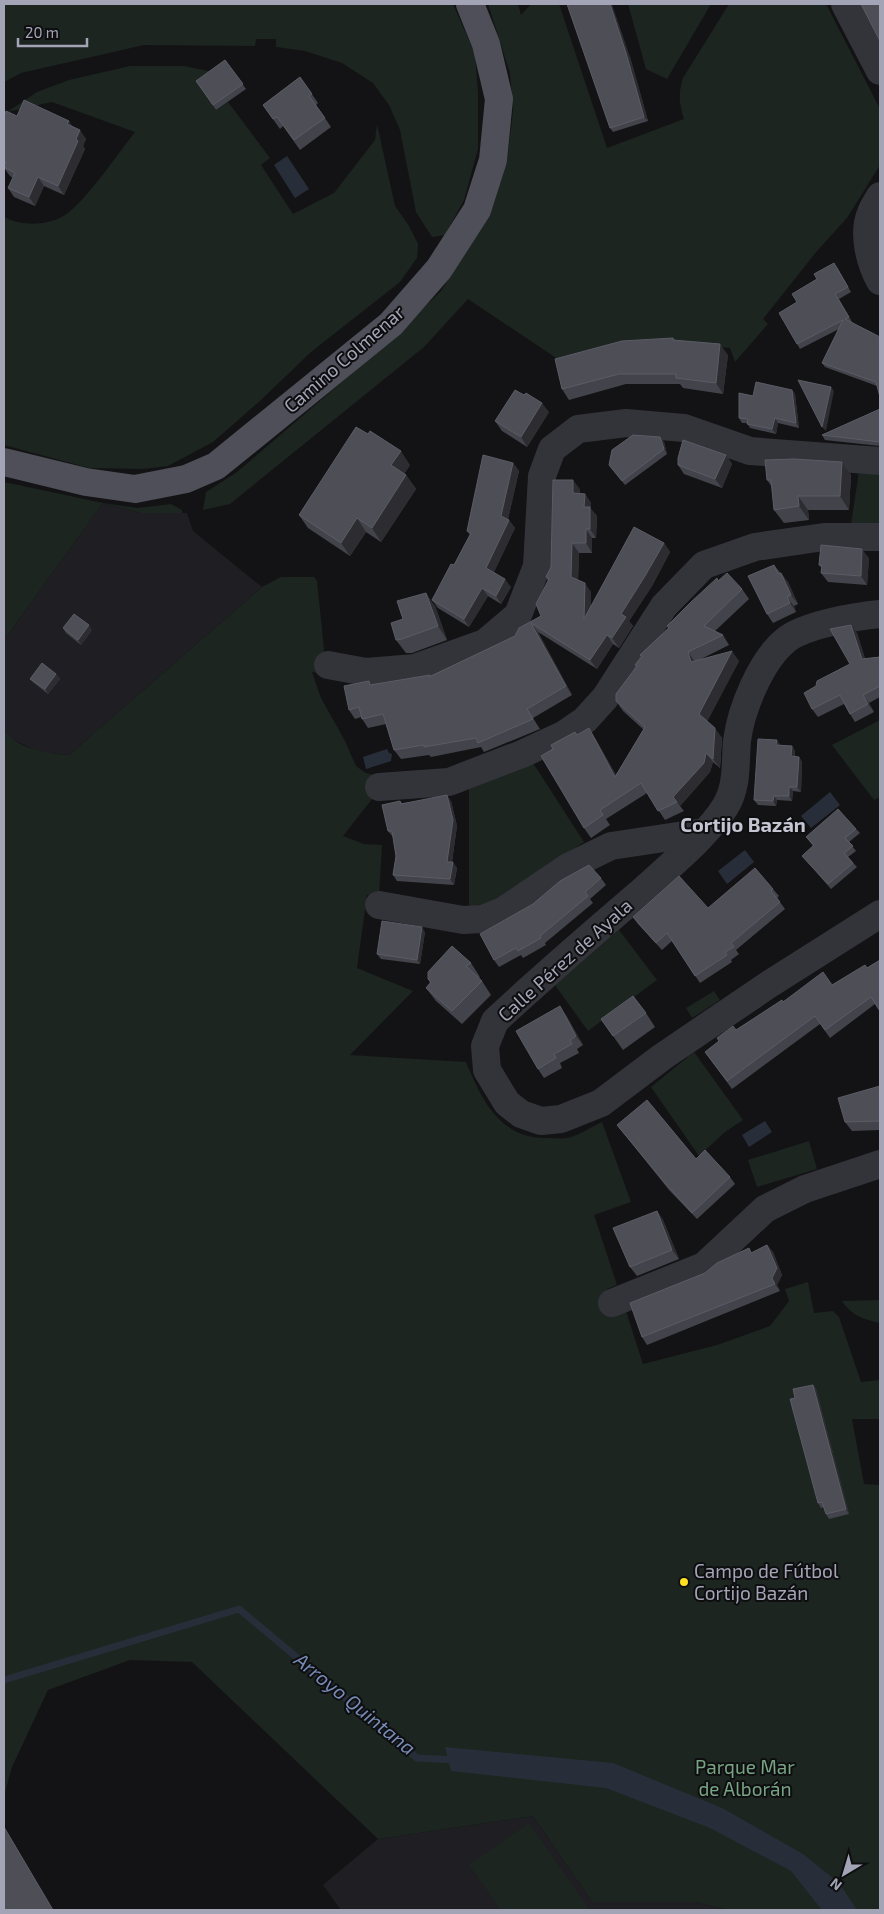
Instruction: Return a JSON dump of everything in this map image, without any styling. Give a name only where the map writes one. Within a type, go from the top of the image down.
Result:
[{"type":"main road","name":"Camino Colmenar","points":[[4,462],[86,482],[135,489],[186,479],[216,466],[391,324],[439,269],[477,210],[493,160],[499,99],[486,44],[470,4]]},
{"type":"street","points":[[845,4],[880,71]]},
{"type":"street","points":[[880,196],[870,215],[867,242],[873,268],[880,281]]},
{"type":"street","points":[[328,665],[366,672],[414,668],[484,644],[518,615],[537,566],[542,476],[552,449],[578,429],[626,423],[684,428],[750,451],[880,460]]},
{"type":"street","points":[[379,786],[449,782],[522,754],[563,734],[585,720],[606,698],[664,606],[704,565],[755,547],[824,537],[880,538]]},
{"type":"street","name":"Calle Pérez de Ayala","points":[[880,614],[816,626],[787,639],[770,658],[745,707],[737,740],[736,772],[732,793],[725,807],[704,832],[669,867],[495,1021],[485,1046],[487,1070],[507,1103],[521,1114],[541,1121],[561,1120],[600,1103],[662,1057],[768,985],[880,914]]},
{"type":"street","points":[[379,905],[463,920],[482,919],[503,911],[568,867],[611,846],[704,832]]},
{"type":"street","points":[[612,1303],[704,1266],[766,1209],[805,1189],[880,1164]]},
{"type":"shaded area","points":[[287,156],[309,189],[295,198],[274,165]]},
{"type":"shaded area","points":[[103,503],[141,513],[187,513],[193,531],[262,587],[69,755],[38,752],[9,737],[4,730],[4,640]]},
{"type":"shaded area","points":[[387,749],[392,754],[391,761],[366,769],[363,757]]},
{"type":"shaded area","points":[[830,792],[840,805],[811,828],[801,816]]},
{"type":"shaded area","points":[[745,850],[754,862],[727,884],[718,871]]},
{"type":"shaded area","points":[[765,1121],[772,1132],[749,1147],[742,1135]]},
{"type":"shaded area","points":[[445,1747],[613,1763],[722,1808],[803,1854],[839,1883],[857,1910],[822,1910],[791,1871],[710,1828],[606,1788],[451,1771]]},
{"type":"shaded area","points":[[533,1816],[592,1902],[695,1902],[728,1910],[341,1910],[323,1885],[378,1839]]},
{"type":"green space","points":[[4,4],[453,4],[475,54],[478,92],[478,149],[464,200],[445,235],[432,237],[416,212],[400,130],[389,105],[373,83],[342,63],[305,51],[276,47],[276,39],[256,39],[255,46],[144,45],[21,73],[4,82]]},
{"type":"green space","points":[[488,4],[518,4],[521,15],[531,4],[559,4],[607,148],[684,119],[680,98],[683,78],[729,4],[826,4],[880,109],[880,165],[847,218],[817,251],[763,319],[768,324],[735,362],[730,348],[668,343],[616,342],[615,346],[559,360],[468,299],[424,347],[230,504],[203,510],[206,492],[237,472],[384,346],[441,291],[483,225],[507,161],[513,111],[510,73]]},
{"type":"green space","points":[[628,4],[711,4],[667,79],[646,69]]},
{"type":"green space","points":[[130,66],[184,66],[218,73],[199,86],[216,110],[228,102],[270,158],[261,165],[293,214],[334,193],[375,140],[377,124],[395,206],[409,226],[418,244],[417,258],[400,282],[311,352],[261,400],[213,442],[168,466],[143,469],[89,468],[4,445],[4,217],[28,224],[37,224],[62,217],[86,195],[135,132],[52,102],[7,112],[37,92],[69,80]]},
{"type":"green space","points":[[859,471],[880,474],[880,525],[851,524]]},
{"type":"green space","points":[[4,482],[103,503],[4,640]]},
{"type":"green space","points":[[103,503],[137,508],[171,504],[182,510],[182,513],[141,513]]},
{"type":"green space","name":"Parque Mar de Alborán","points":[[281,577],[314,577],[317,581],[324,649],[318,673],[312,672],[321,698],[345,741],[356,766],[366,773],[374,775],[372,799],[343,836],[364,844],[382,845],[379,896],[367,895],[357,968],[413,991],[350,1055],[466,1062],[486,1103],[495,1115],[517,1132],[531,1137],[567,1138],[602,1122],[631,1202],[594,1215],[617,1285],[607,1289],[617,1310],[625,1308],[643,1364],[717,1345],[770,1326],[789,1301],[785,1289],[808,1282],[814,1313],[833,1311],[839,1317],[861,1382],[880,1380],[880,1419],[852,1419],[864,1484],[880,1485],[880,1910],[728,1910],[695,1902],[592,1902],[533,1816],[378,1839],[192,1662],[130,1660],[48,1690],[12,1767],[4,1796],[4,730],[10,737],[25,746],[51,753],[69,755],[262,587]]},
{"type":"green space","points":[[880,720],[880,797],[874,800],[832,745]]},
{"type":"green space","points":[[533,763],[584,842],[495,901],[469,907],[469,789]]},
{"type":"green space","points":[[619,930],[657,980],[588,1031],[555,985]]},
{"type":"green space","points":[[714,991],[720,1000],[692,1018],[686,1008]]},
{"type":"green space","points":[[694,1052],[743,1120],[725,1132],[699,1156],[651,1087]]},
{"type":"green space","points":[[809,1141],[817,1169],[757,1187],[748,1160]]},
{"type":"green space","points":[[880,1300],[880,1323],[858,1316],[842,1301]]},
{"type":"green space","points":[[529,1823],[590,1910],[501,1910],[469,1865]]},
{"type":"building","points":[[567,4],[610,4],[644,117],[610,128]]},
{"type":"building","points":[[861,4],[880,4],[880,41]]},
{"type":"building","points":[[225,60],[243,84],[213,105],[196,81]]},
{"type":"building","points":[[300,77],[312,94],[309,96],[325,118],[294,140],[277,117],[273,119],[263,105]]},
{"type":"building","points":[[24,100],[69,121],[67,124],[80,130],[76,139],[78,141],[58,186],[38,177],[29,197],[8,188],[15,173],[4,167],[6,162],[4,161],[4,117],[6,111],[17,116]]},
{"type":"building","points":[[834,263],[848,287],[835,294],[849,317],[845,319],[880,337],[880,397],[876,382],[822,363],[843,320],[797,344],[779,313],[797,302],[792,294],[817,279],[814,274]]},
{"type":"building","points":[[673,338],[673,340],[720,344],[716,383],[676,378],[676,374],[619,374],[562,389],[555,359],[622,341]]},
{"type":"building","points":[[798,380],[831,387],[822,427]]},
{"type":"building","points":[[756,382],[792,390],[796,423],[775,418],[772,429],[747,424],[748,419],[739,418],[739,393],[753,396]]},
{"type":"building","points":[[515,390],[524,395],[526,393],[542,403],[521,437],[495,421]]},
{"type":"building","points":[[880,409],[880,442],[822,435]]},
{"type":"building","points":[[356,427],[368,434],[370,431],[401,451],[391,465],[406,475],[372,528],[357,518],[341,543],[299,515]]},
{"type":"building","points":[[633,435],[660,437],[664,449],[622,481],[609,465],[612,450]]},
{"type":"building","points":[[683,440],[726,455],[715,479],[678,465]]},
{"type":"building","points":[[483,455],[513,463],[501,516],[509,520],[486,568],[505,579],[496,596],[482,588],[464,619],[432,600],[451,564],[454,565],[471,533],[467,531]]},
{"type":"building","points":[[794,459],[842,462],[840,496],[798,496],[799,506],[774,510],[771,480],[767,480],[765,460]]},
{"type":"building","points":[[553,480],[573,480],[573,493],[585,494],[584,507],[590,507],[590,529],[586,529],[586,543],[572,543],[571,577],[585,583],[584,619],[634,527],[664,543],[621,614],[626,617],[612,638],[607,635],[590,660],[531,623],[566,686],[527,709],[533,719],[478,743],[476,738],[394,750],[383,714],[362,719],[359,707],[349,710],[344,686],[369,681],[370,685],[430,675],[429,677],[515,636],[519,628],[541,616],[536,604],[549,579],[546,577],[551,567]]},
{"type":"building","points":[[821,545],[862,549],[861,576],[821,573],[822,566],[819,565]]},
{"type":"building","points":[[774,565],[778,574],[781,573],[791,595],[787,597],[790,603],[767,614],[748,576]]},
{"type":"building","points":[[727,573],[742,589],[704,626],[723,635],[688,652],[691,662],[732,651],[699,714],[715,728],[713,759],[706,753],[704,763],[673,797],[677,802],[658,811],[641,783],[600,810],[603,815],[584,828],[541,756],[553,749],[551,745],[575,732],[577,735],[589,728],[615,777],[645,727],[616,701],[616,694],[637,666],[635,665],[642,656],[640,655],[669,628],[667,626],[691,602],[717,578],[718,581]]},
{"type":"building","points":[[426,593],[438,626],[396,640],[391,623],[403,619],[397,601]]},
{"type":"building","points":[[74,614],[89,625],[78,640],[63,628]]},
{"type":"building","points":[[851,625],[862,659],[880,657],[880,686],[863,695],[868,704],[850,714],[840,695],[812,709],[804,693],[816,686],[817,681],[850,664],[830,629]]},
{"type":"building","points":[[42,663],[56,674],[45,689],[30,679]]},
{"type":"building","points":[[758,739],[777,740],[776,745],[792,746],[791,756],[799,757],[797,787],[789,787],[789,796],[774,796],[773,801],[754,800]]},
{"type":"building","points":[[447,795],[453,820],[447,862],[453,862],[450,879],[393,875],[396,856],[392,831],[388,831],[382,805],[400,801],[401,804]]},
{"type":"building","points":[[838,809],[856,829],[845,838],[853,846],[844,853],[853,863],[828,884],[802,856],[814,845],[806,837]]},
{"type":"building","points":[[589,865],[601,878],[585,892],[588,896],[540,936],[541,938],[518,951],[516,948],[494,960],[480,934],[533,904],[560,881]]},
{"type":"building","points":[[755,868],[773,889],[771,891],[780,902],[731,943],[734,947],[725,952],[727,955],[695,976],[667,933],[656,943],[633,917],[679,876],[708,908]]},
{"type":"building","points":[[382,921],[422,927],[417,960],[377,954]]},
{"type":"building","points":[[452,946],[471,963],[466,966],[482,981],[452,1011],[426,988],[431,982],[428,979],[428,972]]},
{"type":"building","points":[[880,960],[880,1011],[871,997],[825,1030],[815,1016],[727,1081],[705,1052],[719,1041],[717,1038],[733,1026],[736,1030],[782,1000],[783,1002],[823,972],[832,985],[865,965],[867,968]]},
{"type":"building","points":[[633,996],[646,1013],[613,1036],[601,1019]]},
{"type":"building","points":[[560,1006],[576,1036],[570,1040],[572,1044],[554,1054],[556,1058],[538,1069],[516,1031]]},
{"type":"building","points":[[880,1086],[880,1121],[845,1122],[838,1098]]},
{"type":"building","points":[[647,1100],[696,1159],[705,1150],[730,1177],[692,1213],[617,1125]]},
{"type":"building","points":[[657,1211],[672,1250],[630,1267],[613,1228]]},
{"type":"building","points":[[767,1245],[777,1268],[772,1278],[775,1284],[642,1337],[630,1303],[705,1273],[717,1263],[749,1248],[751,1253]]},
{"type":"building","points":[[813,1385],[846,1509],[826,1514],[822,1502],[818,1503],[790,1399],[795,1398],[793,1389]]},
{"type":"building","points":[[4,1827],[53,1910],[4,1910]]},
{"type":"waterway","name":"Arroyo Quintana","points":[[4,1680],[239,1609],[417,1758],[456,1760]]},
{"type":"place","name":"Campo de Fútbol Cortijo Bazán","points":[[684,1582]]},
{"type":"district","name":"Cortijo Bazán","points":[[743,825]]}]
